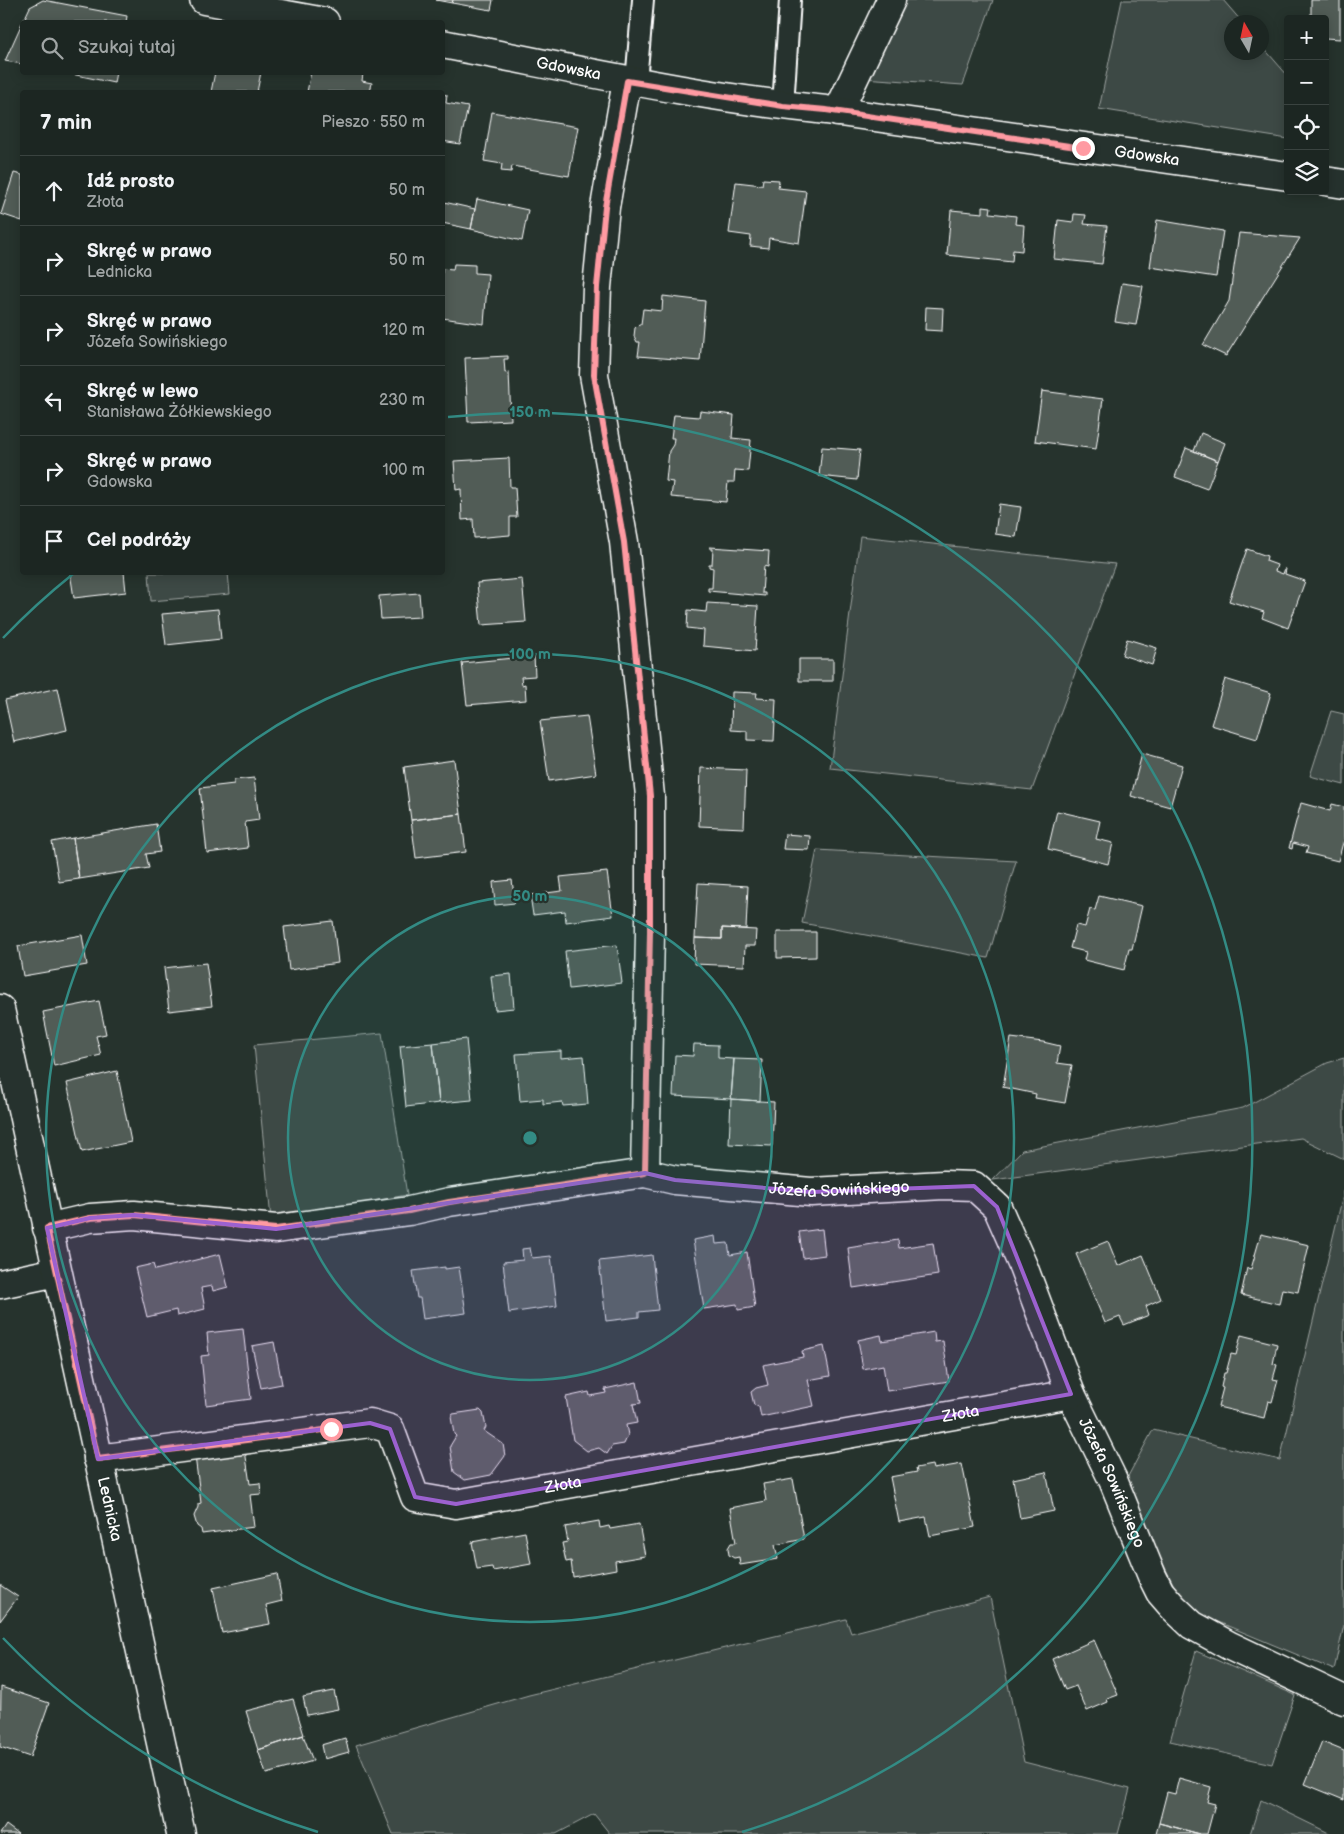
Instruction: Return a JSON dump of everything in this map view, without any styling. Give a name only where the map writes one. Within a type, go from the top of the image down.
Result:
[{"type":"street","points":[[204,0],[314,20]]},
{"type":"street","points":[[838,112],[891,0]]},
{"type":"street","name":"Gdowska","points":[[445,45],[631,81],[783,106],[838,112],[1284,175]]},
{"type":"street","points":[[631,81],[605,207],[597,287],[594,375],[624,542],[650,796],[650,932],[645,1173]]},
{"type":"street","points":[[1329,182],[1344,184]]},
{"type":"street","name":"Lednicka","points":[[0,1009],[56,1272],[181,1834]]},
{"type":"street","name":"Józefa Sowińskiego","points":[[47,1228],[90,1218],[134,1215],[276,1229],[409,1211],[449,1202],[645,1173],[675,1180],[811,1192],[944,1185],[974,1186],[997,1207],[1023,1266],[1071,1394],[1113,1480],[1160,1592],[1192,1625],[1230,1646],[1344,1700]]},
{"type":"street","points":[[0,1284],[56,1272]]},
{"type":"street","name":"Złota","points":[[98,1459],[370,1423],[390,1428],[415,1497],[456,1504],[1071,1394]]},
{"type":"lane","points":[[631,81],[643,0]]},
{"type":"lane","points":[[783,106],[790,0]]},
{"type":"highlighted area","points":[[645,1173],[675,1180],[811,1192],[974,1186],[997,1207],[1071,1394],[456,1504],[415,1497],[390,1429],[370,1423],[98,1459],[47,1228],[90,1218],[134,1215],[276,1229]]},
{"type":"shaded area","points":[[900,0],[993,0],[963,85],[863,78]]},
{"type":"shaded area","points":[[1122,0],[1223,0],[1236,15],[1224,15],[1224,60],[1269,60],[1269,54],[1284,71],[1284,138],[1099,109]]},
{"type":"shaded area","points":[[860,536],[1115,564],[1032,790],[830,768]]},
{"type":"shaded area","points":[[149,575],[228,575],[230,594],[151,601]]},
{"type":"shaded area","points":[[1331,711],[1344,714],[1344,785],[1310,776]]},
{"type":"shaded area","points":[[817,850],[1016,861],[988,958],[802,923]]},
{"type":"shaded area","points":[[382,1033],[407,1195],[271,1219],[254,1045]]},
{"type":"shaded area","points":[[1344,1058],[1344,1159],[1301,1138],[993,1180],[1022,1150],[1243,1108],[1327,1063]]},
{"type":"shaded area","points":[[1344,1191],[1344,1625],[1334,1670],[1199,1614],[1177,1592],[1160,1557],[1146,1542],[1126,1480],[1153,1430],[1280,1460]]},
{"type":"shaded area","points":[[990,1597],[1024,1762],[1130,1789],[1118,1834],[610,1834],[594,1814],[556,1834],[393,1834],[356,1745],[529,1695],[846,1619],[851,1633]]},
{"type":"shaded area","points":[[1196,1651],[1295,1695],[1272,1764],[1170,1741]]},
{"type":"shaded area","points":[[1261,1800],[1331,1834],[1250,1834]]},
{"type":"building","points":[[43,0],[127,16],[126,20],[24,20],[30,7]]},
{"type":"building","points":[[436,0],[453,0],[452,3]]},
{"type":"building","points":[[453,0],[493,0],[491,10],[452,3]]},
{"type":"building","points":[[1311,0],[1340,0],[1340,39],[1329,38],[1329,15],[1311,15]]},
{"type":"building","points":[[20,27],[20,64],[5,61]]},
{"type":"building","points":[[76,75],[115,75],[114,83]]},
{"type":"building","points":[[214,75],[260,75],[257,90],[211,90]]},
{"type":"building","points":[[310,75],[363,75],[362,81],[372,83],[370,90],[307,90]]},
{"type":"building","points":[[445,95],[447,95],[446,103],[468,107],[460,144],[445,142]]},
{"type":"building","points":[[492,112],[578,127],[569,176],[512,166],[511,172],[501,171],[502,164],[484,161]]},
{"type":"building","points":[[14,173],[20,174],[20,220],[1,214]]},
{"type":"building","points":[[763,179],[779,180],[778,188],[806,191],[799,243],[769,238],[768,248],[750,246],[751,236],[729,233],[736,182],[762,185]]},
{"type":"building","points":[[477,199],[528,210],[522,241],[471,229]]},
{"type":"building","points":[[445,202],[475,209],[471,229],[445,224]]},
{"type":"building","points":[[983,206],[991,207],[990,213],[1016,216],[1015,224],[1024,225],[1022,251],[1013,250],[1012,262],[947,255],[951,210],[983,213]]},
{"type":"building","points":[[1074,214],[1086,215],[1084,224],[1107,226],[1102,264],[1054,259],[1058,220],[1073,222]]},
{"type":"building","points":[[1157,220],[1223,231],[1216,277],[1150,267]]},
{"type":"building","points":[[1239,233],[1300,238],[1226,356],[1203,345],[1229,301]]},
{"type":"building","points":[[454,264],[475,265],[475,273],[488,274],[484,324],[445,318],[445,269],[453,270]]},
{"type":"building","points":[[1122,283],[1143,286],[1136,325],[1115,322]]},
{"type":"building","points":[[663,296],[705,301],[700,361],[638,356],[640,342],[637,342],[634,336],[635,328],[641,324],[643,309],[662,311]]},
{"type":"building","points":[[926,307],[943,308],[942,331],[925,330]]},
{"type":"building","points":[[508,356],[508,359],[504,359],[505,373],[509,372],[511,420],[468,422],[465,358]]},
{"type":"building","points":[[1042,391],[1103,399],[1096,449],[1035,441]]},
{"type":"building","points":[[700,411],[734,415],[732,438],[751,440],[748,471],[735,470],[734,482],[728,482],[726,502],[671,497],[673,482],[666,481],[669,451],[673,445],[674,438],[671,438],[674,415],[699,417]]},
{"type":"building","points":[[1201,433],[1225,443],[1218,461],[1194,451]]},
{"type":"building","points":[[822,447],[860,450],[857,480],[819,476]]},
{"type":"building","points":[[1186,448],[1218,461],[1207,489],[1175,477]]},
{"type":"building","points":[[509,458],[510,487],[515,487],[517,517],[510,517],[510,535],[474,538],[473,519],[462,520],[461,489],[456,490],[454,461]]},
{"type":"building","points":[[999,504],[1021,507],[1016,537],[995,534]]},
{"type":"building","points":[[710,547],[769,551],[768,567],[764,566],[762,593],[765,593],[765,596],[708,591],[708,588],[712,588],[713,568],[709,567],[709,564],[712,564],[713,549],[710,549]]},
{"type":"building","points":[[1247,549],[1267,556],[1266,561],[1277,565],[1275,571],[1283,574],[1285,568],[1285,574],[1305,581],[1288,628],[1262,618],[1264,612],[1229,601]]},
{"type":"building","points":[[70,575],[124,575],[126,592],[74,598]]},
{"type":"building","points":[[522,579],[526,622],[481,625],[477,583]]},
{"type":"building","points":[[419,593],[421,617],[381,619],[379,596]]},
{"type":"building","points":[[707,603],[758,606],[755,651],[703,646],[704,630],[687,628],[688,610],[706,612]]},
{"type":"building","points":[[218,609],[221,639],[166,645],[162,614]]},
{"type":"building","points":[[1127,639],[1157,648],[1152,665],[1122,655]]},
{"type":"building","points":[[534,656],[535,676],[521,677],[522,685],[525,684],[526,700],[467,705],[462,663]]},
{"type":"building","points":[[799,659],[833,659],[833,681],[799,681]]},
{"type":"building","points":[[1225,679],[1271,693],[1257,739],[1211,725]]},
{"type":"building","points":[[58,688],[67,730],[14,742],[5,700]]},
{"type":"building","points":[[732,692],[757,693],[756,698],[776,699],[774,741],[747,740],[747,731],[731,730]]},
{"type":"building","points":[[587,716],[596,774],[549,781],[540,721]]},
{"type":"building","points":[[1142,754],[1182,765],[1170,807],[1131,796]]},
{"type":"building","points":[[454,760],[461,814],[411,820],[404,767]]},
{"type":"building","points":[[701,768],[746,770],[744,828],[699,826]]},
{"type":"building","points":[[254,778],[259,820],[245,822],[248,848],[207,853],[200,788],[234,784],[234,780]]},
{"type":"building","points":[[1301,803],[1330,811],[1332,804],[1344,807],[1344,839],[1338,861],[1306,853],[1308,847],[1293,843],[1292,849],[1289,848]]},
{"type":"building","points":[[1057,811],[1100,821],[1096,839],[1113,843],[1108,864],[1048,849]]},
{"type":"building","points":[[461,814],[466,852],[416,858],[411,820]]},
{"type":"building","points":[[156,824],[160,852],[146,854],[149,868],[79,879],[73,838]]},
{"type":"building","points":[[785,834],[810,836],[809,850],[783,849]]},
{"type":"building","points":[[73,838],[79,879],[59,882],[52,842]]},
{"type":"building","points":[[607,872],[613,916],[566,922],[565,911],[533,915],[530,895],[562,891],[560,877]]},
{"type":"building","points":[[512,880],[515,903],[495,905],[493,882]]},
{"type":"building","points":[[698,883],[748,886],[746,929],[722,928],[722,939],[695,938]]},
{"type":"building","points":[[1099,896],[1142,906],[1132,949],[1129,949],[1124,970],[1084,960],[1086,952],[1070,948],[1076,925],[1085,927],[1090,909],[1095,910]]},
{"type":"building","points":[[333,921],[338,963],[289,970],[284,927]]},
{"type":"building","points":[[722,928],[756,930],[755,946],[745,946],[744,966],[694,964],[695,938],[722,939]]},
{"type":"building","points":[[777,932],[816,932],[816,957],[777,958]]},
{"type":"building","points":[[82,935],[87,965],[23,976],[18,946]]},
{"type":"building","points":[[617,945],[622,983],[569,989],[565,951]]},
{"type":"building","points":[[206,963],[212,1006],[169,1011],[164,968]]},
{"type":"building","points":[[511,974],[514,1008],[495,1010],[491,976]]},
{"type":"building","points":[[99,1001],[106,1034],[96,1036],[101,1055],[54,1066],[43,1012]]},
{"type":"building","points":[[1011,1038],[1060,1046],[1057,1063],[1072,1065],[1065,1103],[1035,1098],[1036,1094],[1003,1087]]},
{"type":"building","points":[[466,1039],[472,1100],[439,1103],[433,1043]]},
{"type":"building","points":[[433,1043],[439,1103],[406,1107],[400,1046]]},
{"type":"building","points":[[694,1044],[718,1045],[718,1058],[734,1059],[731,1099],[673,1096],[675,1055],[693,1056]]},
{"type":"building","points":[[561,1051],[561,1058],[584,1056],[588,1104],[563,1106],[562,1102],[543,1104],[543,1099],[520,1101],[516,1054]]},
{"type":"building","points":[[734,1059],[762,1060],[760,1101],[731,1099]]},
{"type":"building","points":[[117,1071],[131,1142],[82,1152],[67,1083]]},
{"type":"building","points":[[731,1099],[774,1102],[772,1146],[729,1144]]},
{"type":"building","points":[[822,1229],[825,1255],[803,1258],[799,1232]]},
{"type":"building","points":[[1261,1234],[1309,1245],[1298,1292],[1282,1289],[1279,1304],[1241,1295],[1247,1268],[1251,1269]]},
{"type":"building","points":[[715,1236],[716,1244],[728,1243],[730,1255],[747,1252],[755,1307],[738,1310],[737,1304],[704,1309],[693,1240]]},
{"type":"building","points":[[898,1240],[899,1248],[933,1243],[938,1275],[853,1288],[848,1248]]},
{"type":"building","points":[[1108,1241],[1118,1266],[1143,1255],[1161,1299],[1146,1306],[1149,1315],[1124,1325],[1120,1317],[1105,1323],[1076,1254]]},
{"type":"building","points":[[530,1248],[532,1258],[551,1256],[557,1306],[509,1313],[503,1262],[523,1260],[522,1249]]},
{"type":"building","points":[[220,1254],[228,1287],[213,1291],[212,1286],[201,1288],[205,1309],[177,1316],[176,1310],[147,1317],[135,1268],[153,1264],[155,1270]]},
{"type":"building","points":[[652,1255],[658,1310],[639,1312],[639,1317],[606,1321],[599,1261]]},
{"type":"building","points":[[445,1267],[445,1269],[459,1267],[466,1313],[423,1319],[420,1298],[417,1298],[413,1271]]},
{"type":"building","points":[[243,1329],[251,1399],[206,1405],[201,1356],[209,1355],[207,1333]]},
{"type":"building","points":[[934,1332],[935,1342],[943,1341],[949,1381],[887,1391],[883,1365],[863,1369],[858,1340],[881,1335],[882,1341]]},
{"type":"building","points":[[1241,1335],[1277,1344],[1273,1364],[1277,1365],[1273,1379],[1278,1380],[1272,1402],[1268,1401],[1264,1418],[1218,1407],[1223,1388],[1221,1387],[1224,1373],[1226,1373],[1231,1354],[1236,1355]]},
{"type":"building","points":[[274,1342],[282,1384],[261,1388],[252,1346]]},
{"type":"building","points":[[824,1346],[830,1376],[808,1380],[814,1406],[761,1417],[759,1407],[754,1405],[751,1392],[756,1388],[768,1385],[763,1365],[803,1357],[802,1351]]},
{"type":"building","points":[[637,1382],[641,1403],[633,1404],[637,1423],[626,1425],[628,1435],[624,1444],[612,1446],[607,1454],[599,1448],[587,1451],[573,1440],[566,1397],[589,1392],[590,1396],[606,1393],[605,1389]]},
{"type":"building","points":[[480,1410],[483,1413],[486,1427],[484,1431],[503,1444],[505,1456],[491,1475],[465,1480],[454,1472],[450,1446],[456,1436],[451,1417],[453,1414]]},
{"type":"building","points":[[245,1450],[250,1484],[260,1483],[261,1494],[250,1495],[254,1527],[202,1534],[194,1516],[198,1504],[201,1503],[195,1456]]},
{"type":"building","points":[[962,1464],[975,1527],[930,1536],[926,1517],[899,1522],[890,1477],[917,1472],[916,1468],[932,1465],[933,1469]]},
{"type":"building","points":[[1046,1472],[1054,1511],[1020,1518],[1013,1479]]},
{"type":"building","points":[[793,1479],[804,1539],[775,1545],[778,1559],[740,1565],[739,1557],[734,1558],[729,1555],[728,1548],[731,1543],[736,1543],[730,1508],[766,1501],[763,1484]]},
{"type":"building","points":[[599,1521],[600,1528],[609,1526],[610,1529],[639,1524],[645,1556],[615,1561],[616,1569],[573,1577],[571,1561],[566,1562],[562,1543],[568,1542],[565,1527]]},
{"type":"building","points":[[525,1532],[531,1564],[493,1571],[492,1567],[477,1569],[472,1542]]},
{"type":"building","points":[[277,1574],[282,1601],[266,1605],[270,1624],[222,1633],[213,1588]]},
{"type":"building","points":[[0,1585],[18,1597],[0,1621]]},
{"type":"building","points":[[1094,1640],[1118,1695],[1107,1699],[1108,1702],[1087,1711],[1076,1686],[1065,1690],[1052,1659]]},
{"type":"building","points":[[1,1687],[49,1703],[30,1757],[0,1747]]},
{"type":"building","points":[[334,1691],[338,1709],[307,1715],[303,1697]]},
{"type":"building","points":[[293,1699],[304,1735],[258,1750],[246,1711]]},
{"type":"building","points":[[303,1735],[313,1761],[266,1774],[258,1750]]},
{"type":"building","points":[[345,1738],[349,1752],[324,1759],[321,1745]]},
{"type":"building","points":[[1322,1742],[1344,1751],[1344,1800],[1305,1784]]},
{"type":"building","points":[[1179,1778],[1211,1787],[1207,1802],[1215,1804],[1207,1834],[1200,1834],[1159,1823],[1167,1792],[1175,1794]]},
{"type":"building","points":[[1159,1823],[1200,1834],[1156,1834]]},
{"type":"building","points":[[6,1825],[18,1834],[0,1834]]},
{"type":"route","points":[[331,1429],[98,1459],[47,1228],[90,1218],[134,1215],[276,1229],[409,1211],[449,1202],[645,1173],[650,932],[650,796],[624,542],[594,375],[597,287],[605,207],[627,81],[783,106],[826,110],[1083,148]]}]
